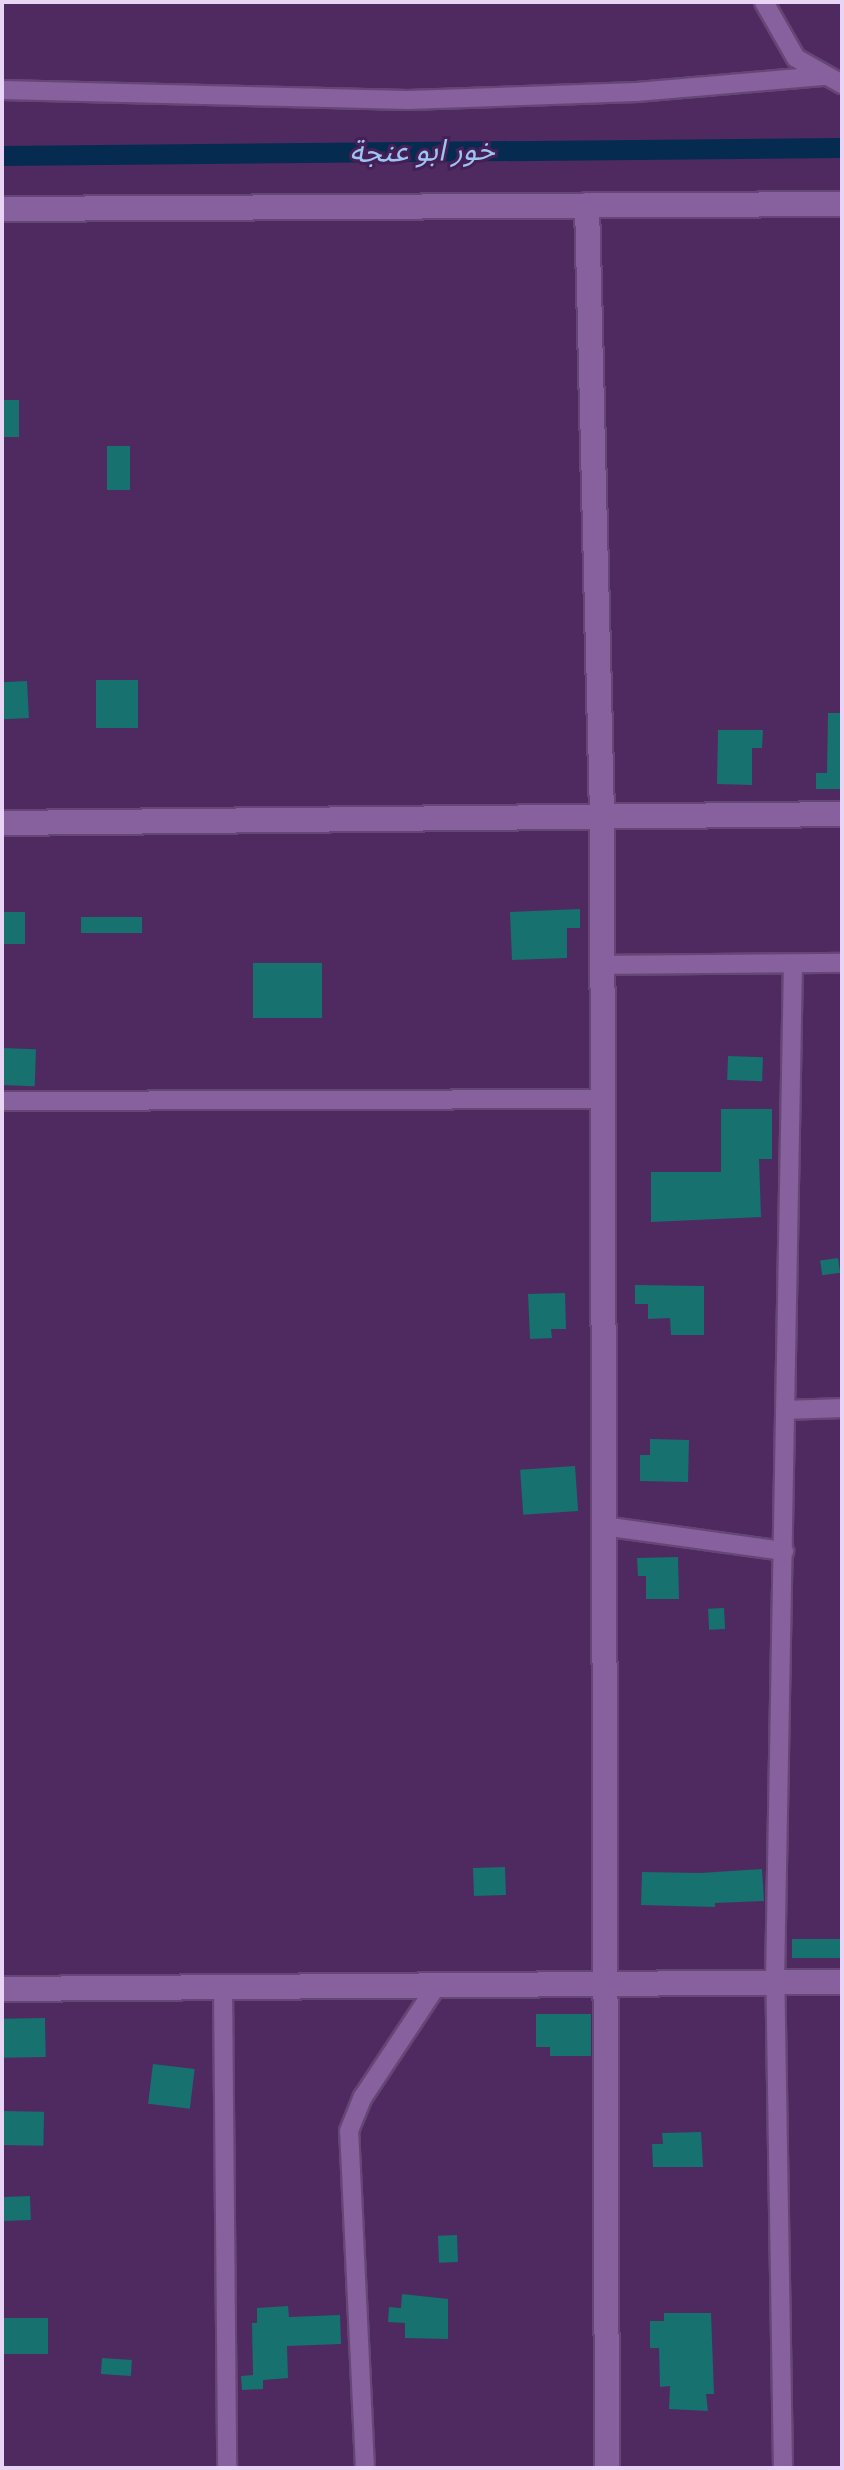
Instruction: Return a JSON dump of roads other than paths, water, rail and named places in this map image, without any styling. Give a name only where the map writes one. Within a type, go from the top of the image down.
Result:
[{"type":"street","points":[[764,2],[796,58],[834,80]]},
{"type":"street","points":[[2,90],[408,100],[637,92],[834,80]]},
{"type":"street","points":[[2,209],[842,204]]},
{"type":"street","points":[[587,205],[602,815],[603,1526],[608,1984],[607,2468]]},
{"type":"street","points":[[2,823],[842,814]]},
{"type":"street","points":[[601,965],[842,963]]},
{"type":"street","points":[[783,2468],[775,1982],[793,964]]},
{"type":"street","points":[[2,1101],[601,1099]]},
{"type":"street","points":[[786,1410],[842,1408]]},
{"type":"street","points":[[603,1526],[784,1551]]},
{"type":"street","points":[[2,1989],[842,1982]]},
{"type":"street","points":[[365,2468],[349,2131],[363,2097],[437,1985]]},
{"type":"street","points":[[223,1987],[227,2468]]},
{"type":"waterway","name":"خور ابو عنجة","points":[[2,156],[842,148]]}]
